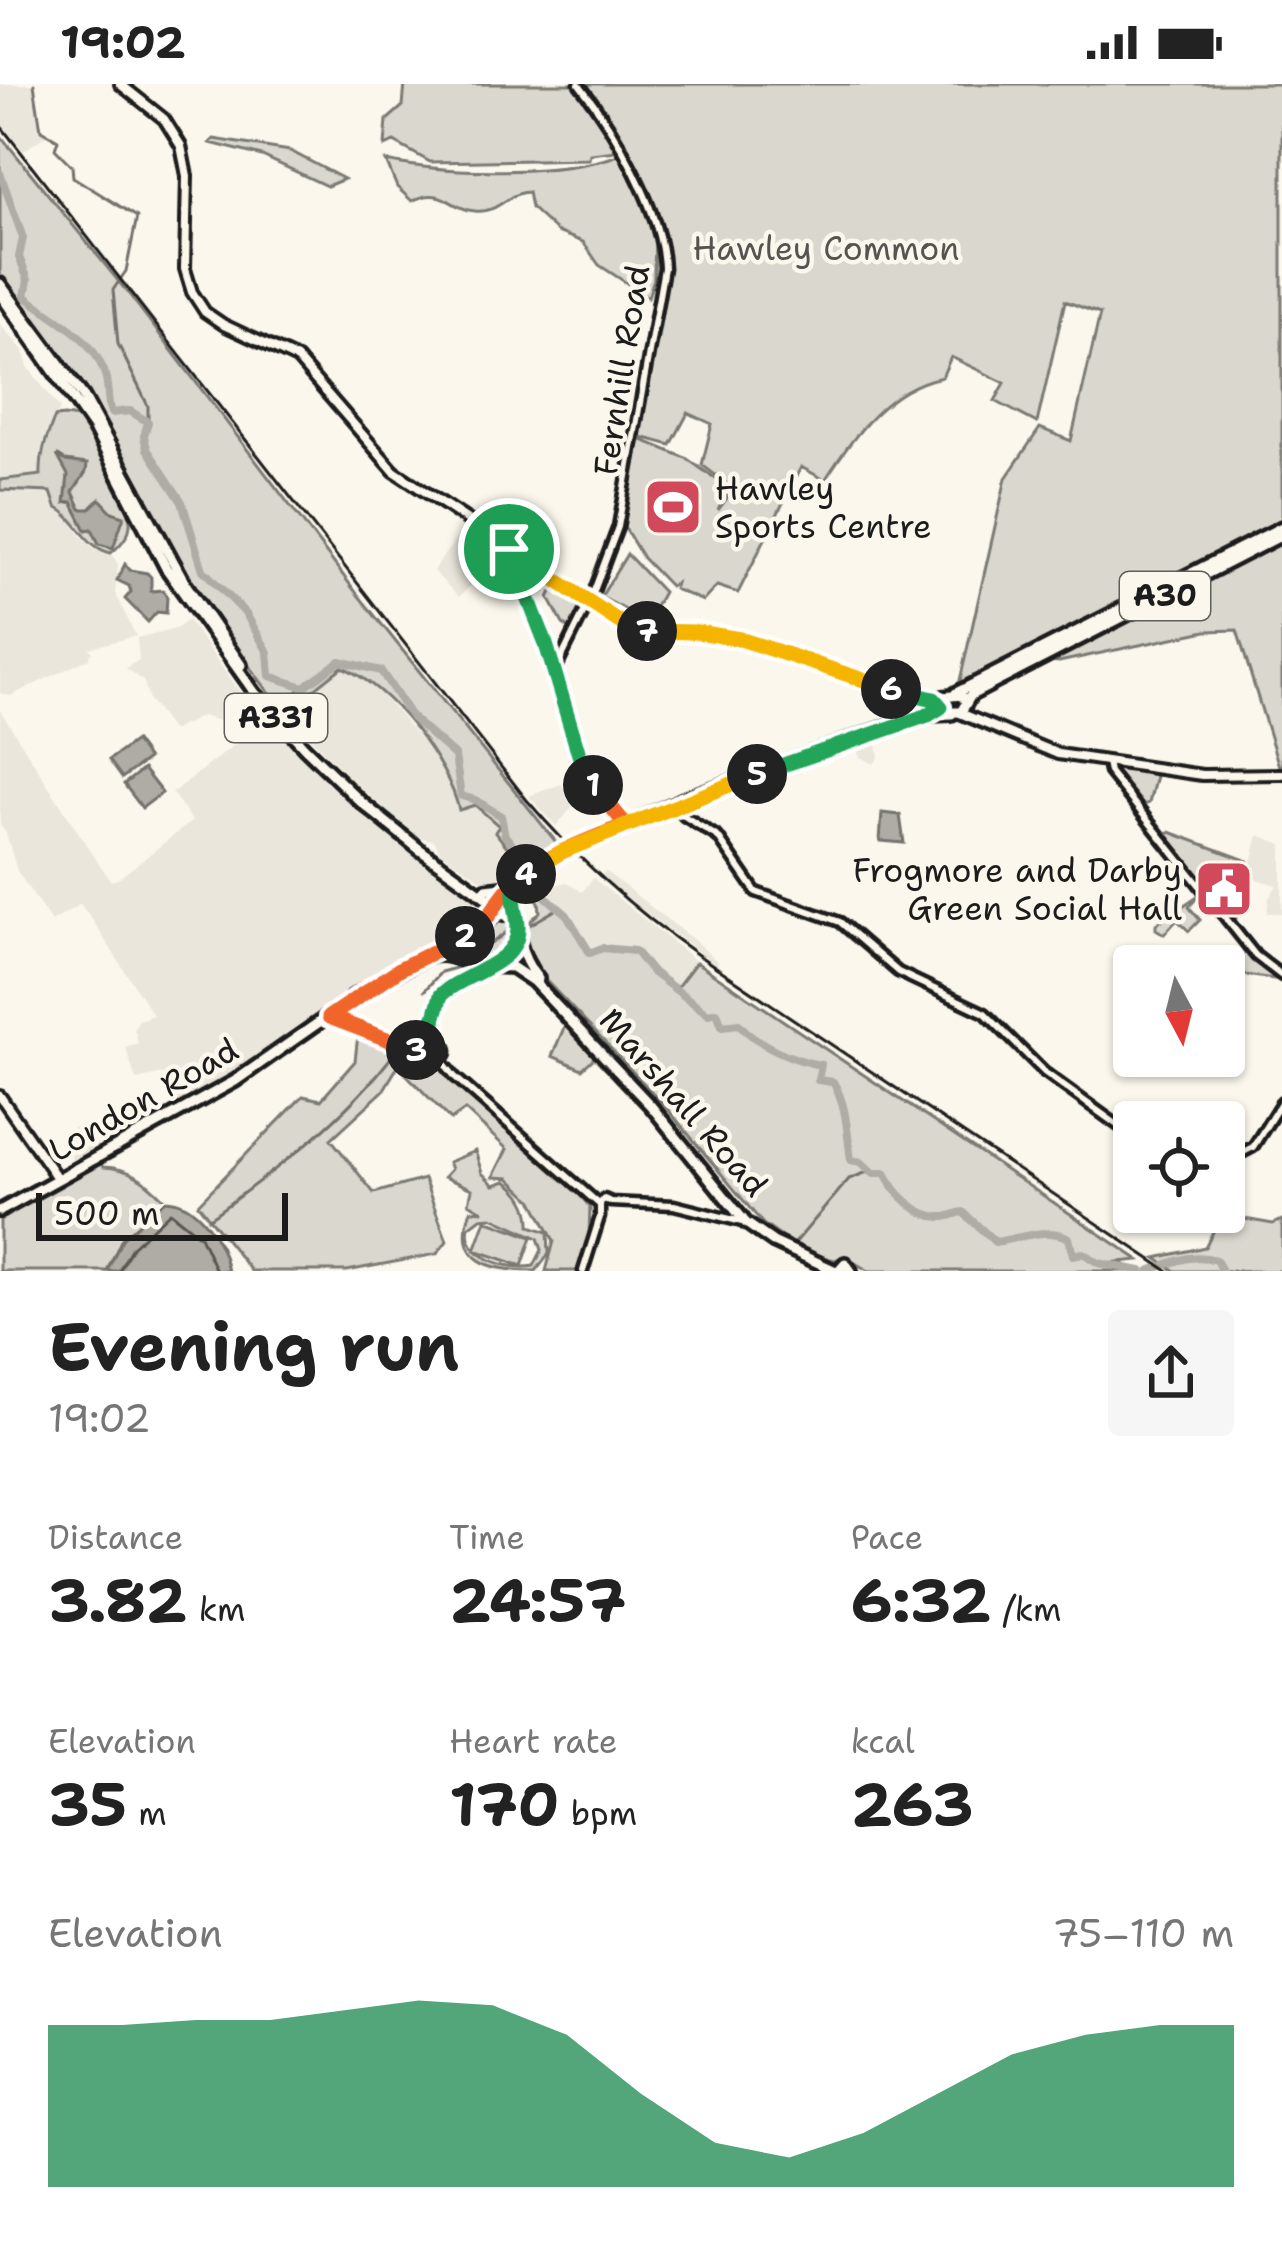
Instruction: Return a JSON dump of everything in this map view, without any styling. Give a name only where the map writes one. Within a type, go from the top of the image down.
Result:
[{"type":"main road","points":[[120,84],[164,119],[181,146],[187,176],[185,265],[189,286],[201,307],[224,325],[297,359],[388,466],[612,617],[643,630],[740,639],[950,705],[1043,750],[1202,775],[1282,774]]},
{"type":"main road","name":"A331","points":[[0,284],[83,396],[186,586],[250,677],[320,756],[405,834]]},
{"type":"main road","name":"A331","points":[[0,294],[92,427],[150,541],[207,630],[281,724],[344,786],[514,915]]},
{"type":"main road","name":"A331","points":[[131,484],[152,534],[150,541]]},
{"type":"main road","name":"A30","points":[[495,898],[561,852],[697,795],[950,705],[1282,531]]},
{"type":"main road","name":"A30","points":[[950,705],[956,693],[1269,538]]},
{"type":"main road","points":[[513,887],[514,915],[488,920],[495,898],[513,887]]},
{"type":"main road","name":"Marshall Road","points":[[514,915],[523,954],[534,974],[665,1113],[730,1209],[780,1244]]},
{"type":"main road","name":"London Road","points":[[0,1211],[228,1085],[358,995],[488,920]]},
{"type":"main road","points":[[487,966],[510,948],[518,931]]},
{"type":"main road","points":[[467,964],[464,947],[474,932]]},
{"type":"main road","name":"London Road","points":[[394,974],[437,954],[467,964]]},
{"type":"main road","name":"Marshall Road","points":[[467,964],[512,967],[526,975],[651,1106],[730,1209],[780,1244],[843,1269]]},
{"type":"main road","points":[[0,1096],[58,1178]]},
{"type":"street","name":"Fernhill Road","points":[[555,671],[619,526],[664,268],[663,243],[651,206],[579,84]]},
{"type":"street","points":[[509,549],[555,671],[585,774],[627,826]]},
{"type":"street","points":[[1107,762],[1109,772],[1201,889],[1256,956],[1282,976]]},
{"type":"street","points":[[677,804],[684,817],[718,837],[756,892],[840,922],[898,972],[985,1013],[1044,1072],[1113,1122]]},
{"type":"street","points":[[467,964],[467,971],[437,1001],[434,1026],[439,1052],[449,1070],[606,1206],[665,1203],[710,1214],[730,1209]]},
{"type":"street","points":[[457,981],[487,966]]},
{"type":"street","points":[[334,1012],[346,1023],[439,1052]]},
{"type":"street","points":[[1245,1151],[1253,1147],[1282,1101]]},
{"type":"street","points":[[583,1271],[606,1206]]},
{"type":"shaded area","points":[[0,84],[34,84],[41,130],[47,134],[24,151],[0,123]]},
{"type":"shaded area","points":[[0,324],[23,350],[28,367],[60,409],[49,430],[41,476],[0,480]]},
{"type":"shaded area","points":[[0,490],[51,492],[81,536],[95,549],[111,553],[118,564],[115,593],[136,636],[89,648],[93,652],[88,659],[10,696],[0,693]]},
{"type":"shaded area","points":[[466,524],[499,546],[514,570],[499,570],[485,582],[479,577],[459,597],[433,571]]},
{"type":"shaded area","points":[[188,620],[249,705],[255,705],[310,764],[389,829],[405,848],[485,903],[482,914],[467,927],[348,995],[230,1079],[179,1107],[163,1074],[136,1080],[126,1048],[138,1043],[134,1028],[139,1020],[153,1015],[91,918],[80,904],[51,922],[17,871],[0,825],[0,710],[111,881],[118,879],[192,821],[172,793],[238,742],[219,721],[202,716],[172,731],[149,700],[144,682],[126,668],[139,660],[137,638],[177,628]]},
{"type":"shaded area","points":[[342,667],[361,674],[375,687],[439,760],[459,810],[475,805],[500,826],[496,833],[514,854],[513,879],[490,885],[440,852],[434,840],[418,837],[360,788],[280,707],[298,691],[314,690]]},
{"type":"shaded area","points":[[904,725],[895,729],[893,738],[877,744],[879,757],[874,764],[860,757],[854,744]]},
{"type":"shaded area","points":[[561,784],[574,805],[556,826],[529,796]]},
{"type":"shaded area","points":[[1259,835],[1282,844],[1282,913],[1267,913],[1277,885],[1248,877]]},
{"type":"shaded area","points":[[605,871],[695,941],[717,966],[623,895],[602,875]]},
{"type":"shaded area","points":[[593,878],[696,961],[676,988],[635,950],[602,947],[590,951],[567,914],[539,889],[567,882],[582,892]]},
{"type":"shaded area","points":[[87,1123],[98,1147],[73,1161],[61,1133]]},
{"type":"green space","points":[[405,84],[573,84],[616,151],[590,154],[589,159],[430,162],[394,142],[385,146],[387,120],[403,106]]},
{"type":"green space","name":"Hawley Common","points":[[579,84],[1282,84],[1282,524],[966,687],[959,685],[1006,478],[1040,428],[1071,441],[1100,314],[1065,301],[1037,423],[995,401],[1005,383],[951,357],[942,377],[905,391],[874,416],[825,480],[801,467],[738,593],[717,586],[703,601],[674,589],[676,583],[670,586],[643,558],[623,525],[640,439],[686,458],[730,489],[718,510],[734,489],[702,465],[712,424],[688,413],[671,445],[637,436],[664,268],[655,232],[654,279],[648,297],[599,265],[583,242],[557,232],[531,208],[528,192],[483,211],[432,196],[412,201],[397,187],[386,161],[503,171],[566,167],[619,155],[653,223],[651,206]]},
{"type":"green space","points":[[0,135],[560,847],[513,879],[513,854],[495,832],[499,826],[475,805],[459,810],[443,770],[414,727],[379,690],[342,667],[313,690],[298,691],[280,707],[192,590],[75,380],[0,280]]},
{"type":"green space","points":[[214,139],[290,151],[344,179],[327,186],[262,156],[210,143]]},
{"type":"green space","points":[[55,417],[78,418],[128,509],[129,530],[111,553],[94,545],[56,507],[51,492],[0,490],[0,480],[41,475],[49,432]]},
{"type":"green space","points":[[1282,541],[1282,776],[1237,630],[1206,631],[1049,661]]},
{"type":"green space","points":[[627,554],[663,592],[647,621],[601,597]]},
{"type":"green space","points":[[555,585],[585,605],[573,631],[563,624],[549,598]]},
{"type":"green space","points":[[1116,767],[1157,772],[1149,803],[1141,806],[1114,772]]},
{"type":"green space","points":[[1170,832],[1248,861],[1235,923],[1159,833]]},
{"type":"green space","points":[[533,878],[535,889],[566,916],[589,954],[603,950],[635,953],[650,973],[674,991],[696,962],[1139,1260],[1119,1262],[1138,1271],[869,1271],[845,1257],[834,1260],[794,1246],[763,1224],[665,1106],[532,966],[522,929],[540,912],[527,885]]},
{"type":"green space","points":[[1199,895],[1189,907],[1200,920],[1189,931],[1177,920],[1164,934],[1156,929],[1156,924]]},
{"type":"green space","points":[[497,918],[512,923],[510,943],[478,965],[467,956],[471,940]]},
{"type":"green space","points":[[1245,948],[1282,980],[1245,975]]},
{"type":"green space","points":[[566,1023],[594,1052],[582,1069],[552,1056]]},
{"type":"green space","points":[[358,1034],[437,1065],[557,1168],[590,1207],[589,1236],[579,1271],[546,1271],[554,1241],[533,1201],[509,1178],[493,1177],[507,1149],[465,1110],[451,1120],[398,1066],[383,1091],[331,1139],[374,1193],[424,1179],[447,1241],[437,1254],[347,1271],[251,1271],[198,1204],[303,1096],[321,1100],[355,1061]]},
{"type":"green space","points":[[475,1151],[482,1173],[494,1185],[506,1181],[520,1195],[530,1226],[548,1232],[549,1254],[536,1271],[491,1266],[472,1253],[467,1242],[471,1210],[483,1211],[469,1203],[472,1189],[444,1177],[451,1169],[448,1162]],"holes":[[[492,1217],[538,1238],[542,1250],[534,1266],[513,1266],[480,1254],[469,1237],[469,1227]]]},
{"type":"green space","points":[[99,1161],[103,1167],[137,1176],[165,1200],[122,1239],[107,1271],[0,1271],[0,1214]]},
{"type":"green space","points":[[1245,1219],[1273,1224],[1282,1220],[1282,1271],[1175,1271],[1156,1258],[1205,1247],[1212,1233],[1245,1233]]},
{"type":"green space","points":[[486,1220],[532,1237],[522,1266],[475,1250]]},
{"type":"water","points":[[57,455],[87,464],[73,492],[81,509],[90,509],[100,499],[112,512],[124,516],[113,548],[99,544],[72,502],[65,503],[68,475]]},
{"type":"water","points":[[125,564],[151,577],[151,591],[163,590],[166,613],[157,612],[148,622],[125,599],[131,592],[129,586],[117,580]]},
{"type":"water","points":[[135,741],[148,759],[122,778],[109,760]]},
{"type":"water","points":[[143,769],[162,793],[142,808],[124,784]]},
{"type":"water","points":[[882,813],[900,815],[904,843],[880,841]]},
{"type":"water","points":[[165,1200],[188,1207],[207,1225],[228,1271],[107,1271],[122,1239]]},
{"type":"waterway","points":[[34,84],[41,130],[58,140],[55,149],[72,166],[73,177],[137,217],[126,271],[113,290],[118,344],[148,406],[148,422]]},
{"type":"waterway","points":[[0,173],[23,238],[19,257],[28,280],[25,296],[92,349],[105,375],[111,413],[130,411],[148,422],[147,449],[182,502],[203,570],[246,614],[268,652],[270,676],[304,687],[340,661],[381,671],[412,718],[455,756],[461,796],[501,816],[505,836],[529,863],[536,888],[567,915],[590,953],[602,948],[635,951],[651,971],[708,1014],[717,1012],[722,1026],[739,1024],[777,1050],[821,1065],[818,1080],[833,1082],[841,1100],[851,1160],[873,1173],[885,1173],[916,1209],[943,1217],[963,1212],[995,1242],[1042,1233],[1060,1235],[1069,1238],[1073,1255],[1083,1253],[1098,1263],[1141,1271]]},
{"type":"waterway","points":[[528,926],[557,909]]},
{"type":"waterway","points":[[473,957],[508,931]]},
{"type":"waterway","points":[[424,991],[441,972],[459,967]]},
{"type":"waterway","points":[[208,1219],[332,1121],[396,1051]]},
{"type":"waterway","points":[[795,1243],[849,1179],[870,1171]]},
{"type":"waterway","points":[[1149,1271],[1198,1257],[1216,1260],[1222,1271]]},
{"type":"waterway","points":[[1126,1271],[1127,1267]]},
{"type":"railway","points":[[0,125],[526,799],[586,863],[698,955],[1168,1271]]},
{"type":"place","name":"Hawley Sports Centre","points":[[673,507]]},
{"type":"place","name":"Frogmore and Darby Green Social Hall","points":[[1224,889]]},
{"type":"route","points":[[509,549],[545,641],[584,771],[626,825],[561,852],[545,860],[538,864],[511,886],[490,919],[474,932],[401,968],[329,1017],[431,1056],[439,1045],[434,1020],[441,995],[510,948],[518,931],[515,887],[538,864],[697,795],[941,707],[934,699],[740,639],[624,625],[509,549]]}]
